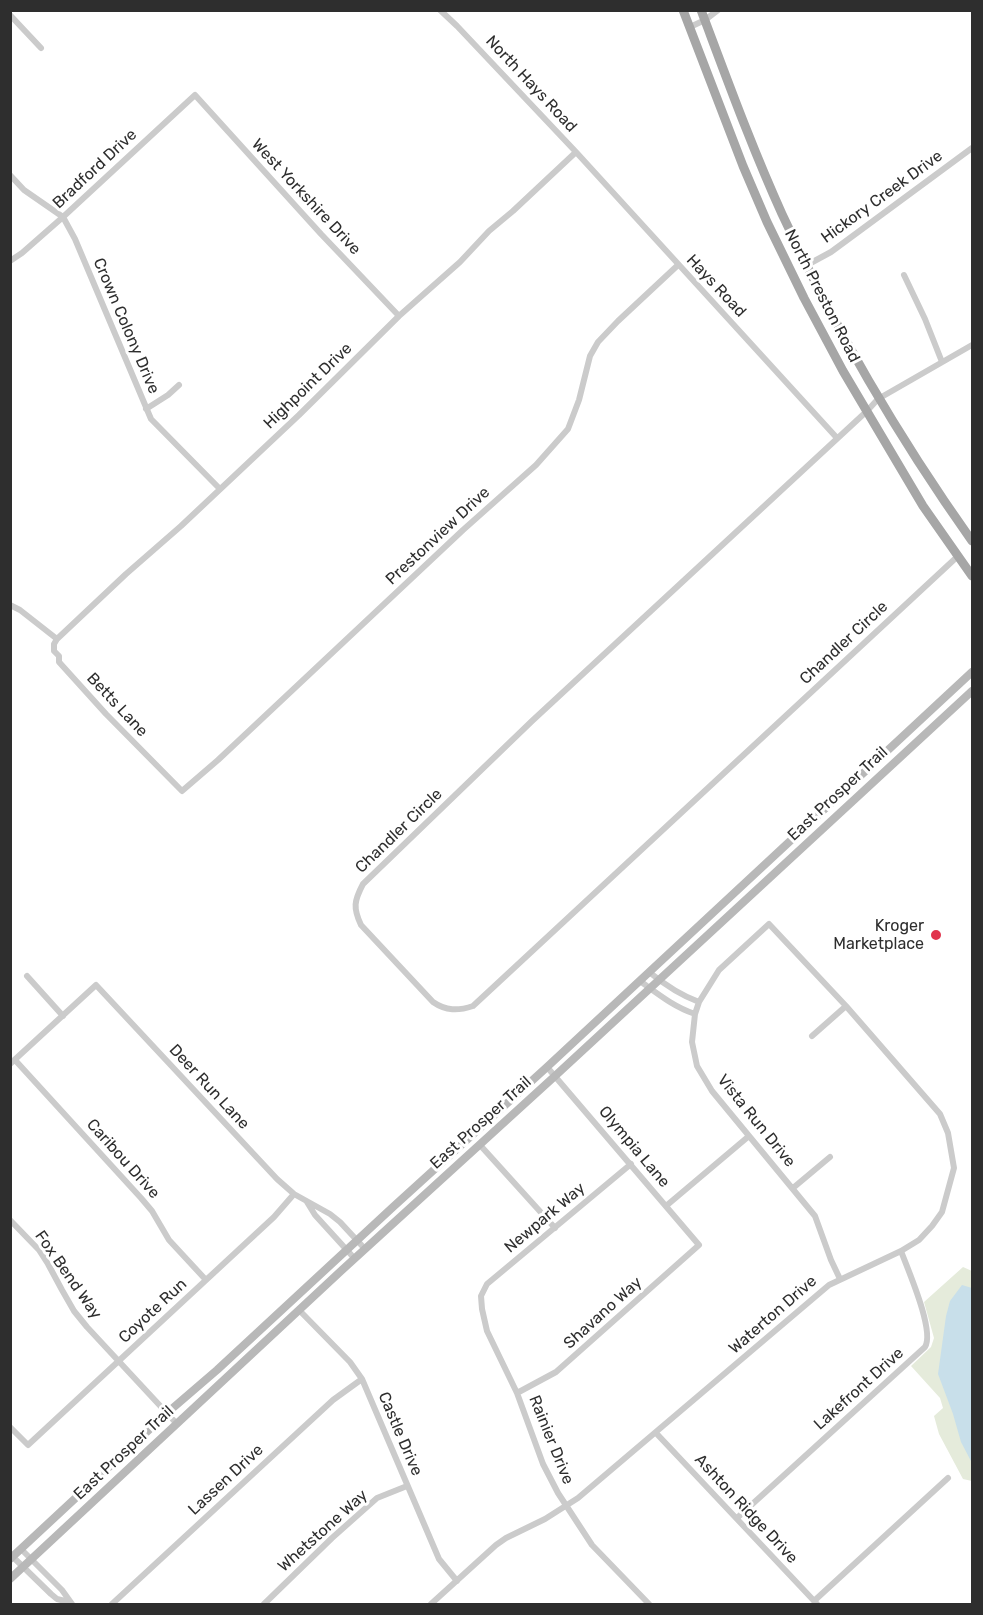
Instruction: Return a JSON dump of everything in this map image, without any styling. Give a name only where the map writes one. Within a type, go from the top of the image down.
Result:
[{"type":"main road","name":"North Preston Road","points":[[683,10],[743,166],[767,222],[816,322],[923,506],[972,576]]},
{"type":"main road","name":"North Preston Road","points":[[703,15],[782,213],[835,321],[878,399],[972,541]]},
{"type":"main road","name":"East Prosper Trail","points":[[11,1558],[547,1067],[972,672]]},
{"type":"main road","name":"East Prosper Trail","points":[[10,1579],[972,691]]},
{"type":"main road","points":[[876,760],[885,771]]},
{"type":"street","name":"North Hays Road","points":[[440,10],[458,26],[576,152]]},
{"type":"street","points":[[690,27],[703,15],[718,10]]},
{"type":"street","points":[[10,15],[41,48]]},
{"type":"street","name":"Bradford Drive","points":[[10,261],[63,218],[195,95]]},
{"type":"street","name":"West Yorkshire Drive","points":[[195,95],[399,316]]},
{"type":"street","name":"Hickory Creek Drive","points":[[807,265],[836,249],[972,148]]},
{"type":"street","name":"Hays Road","points":[[576,152],[837,438]]},
{"type":"street","name":"Highpoint Drive","points":[[57,639],[299,415],[399,316],[460,262],[489,231],[576,152]]},
{"type":"street","name":"Crown Colony Drive","points":[[10,176],[24,190],[63,218],[75,239],[151,419],[219,488]]},
{"type":"street","name":"Prestonview Drive","points":[[173,784],[182,792],[536,465],[568,429],[579,400],[590,356],[598,342],[678,265]]},
{"type":"street","points":[[904,276],[925,319],[942,362]]},
{"type":"street","name":"Chandler Circle","points":[[957,556],[473,1006],[457,1010],[445,1009],[433,1002],[362,925],[355,905],[363,884],[532,721],[878,399],[972,345]]},
{"type":"street","points":[[146,409],[179,385]]},
{"type":"street","points":[[10,605],[20,610],[57,639]]},
{"type":"street","name":"Betts Lane","points":[[57,639],[54,651],[59,656],[59,662],[173,784]]},
{"type":"street","name":"Vista Run Drive","points":[[769,924],[719,970],[699,1002],[695,1014],[692,1042],[697,1066],[712,1091],[815,1216],[840,1279]]},
{"type":"street","name":"Waterton Drive","points":[[431,1605],[496,1545],[545,1519],[578,1498],[829,1285],[919,1240],[942,1212],[954,1168],[948,1133],[940,1114],[846,1006],[769,924]]},
{"type":"street","points":[[649,972],[684,996],[699,1002]]},
{"type":"street","points":[[13,1062],[63,1016],[27,976]]},
{"type":"street","points":[[640,981],[666,1001],[695,1014]]},
{"type":"street","name":"Deer Run Lane","points":[[63,1016],[96,985],[258,1160],[294,1194],[330,1214],[365,1249]]},
{"type":"street","points":[[812,1036],[846,1006]]},
{"type":"street","name":"Caribou Drive","points":[[13,1062],[141,1198],[152,1211],[169,1240],[206,1280]]},
{"type":"street","name":"Olympia Lane","points":[[547,1067],[699,1245]]},
{"type":"street","points":[[666,1206],[749,1136]]},
{"type":"street","points":[[480,1145],[555,1228]]},
{"type":"street","points":[[793,1188],[830,1157]]},
{"type":"street","name":"Newpark Way","points":[[481,1296],[487,1284],[631,1164]]},
{"type":"street","name":"Coyote Run","points":[[10,1427],[28,1445],[274,1217],[294,1194]]},
{"type":"street","name":"Deer Run Lane","points":[[306,1201],[315,1215],[355,1259]]},
{"type":"street","name":"Fox Bend Way","points":[[10,1220],[39,1250],[74,1311],[177,1424]]},
{"type":"street","name":"Shavano Way","points":[[517,1393],[556,1372],[699,1245]]},
{"type":"street","name":"Lakefront Drive","points":[[737,1518],[925,1347],[928,1334],[918,1296],[901,1251]]},
{"type":"street","name":"Rainier Drive","points":[[481,1296],[488,1331],[517,1393],[543,1464],[566,1506],[592,1545],[649,1605]]},
{"type":"street","name":"Castle Drive","points":[[299,1310],[350,1362],[362,1379],[439,1559],[457,1581]]},
{"type":"street","name":"Lassen Drive","points":[[112,1605],[333,1400],[362,1379]]},
{"type":"street","name":"Ashton Ridge Drive","points":[[656,1433],[816,1603]]},
{"type":"street","points":[[816,1603],[948,1478]]},
{"type":"street","name":"Whetstone Way","points":[[264,1605],[332,1538],[377,1498],[407,1486]]},
{"type":"street","points":[[21,1549],[62,1590],[71,1604]]},
{"type":"street","points":[[11,1558],[57,1599],[71,1604]]},
{"type":"green space","points":[[963,1267],[972,1271],[972,1481],[963,1479],[939,1434],[934,1416],[943,1408],[940,1398],[911,1366],[931,1347],[934,1338],[924,1302]]},
{"type":"water","points":[[962,1285],[972,1288],[972,1463],[961,1442],[938,1374],[950,1301]]},
{"type":"place","name":"Kroger Marketplace","points":[[936,935]]}]
